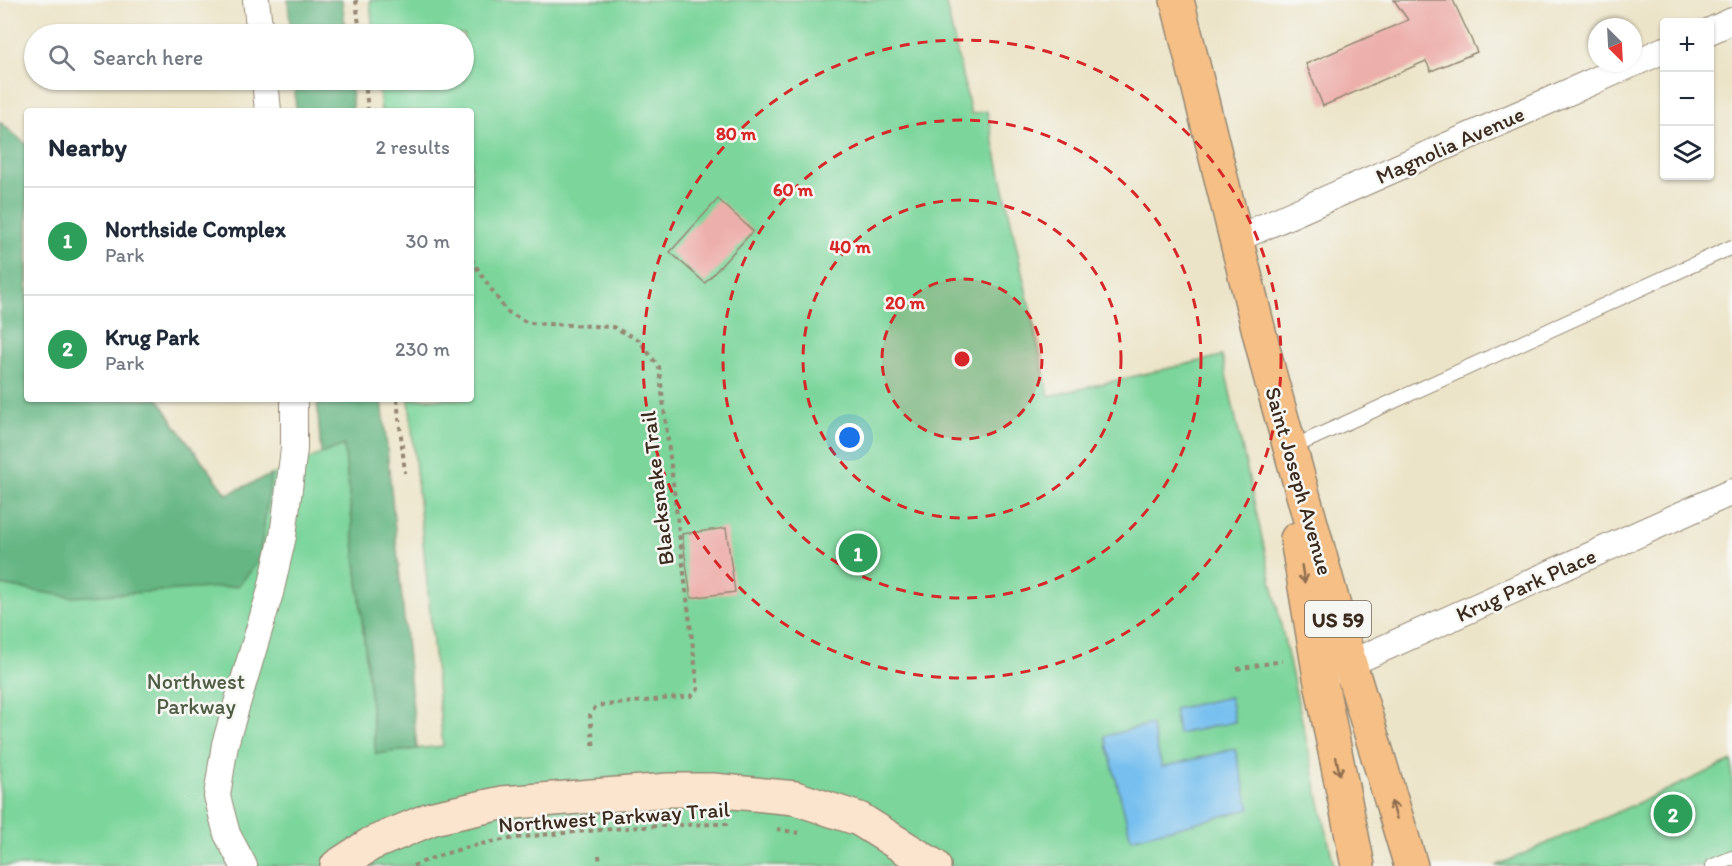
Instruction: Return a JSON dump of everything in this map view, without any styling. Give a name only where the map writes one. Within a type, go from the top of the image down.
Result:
[{"type":"main road","name":"Saint Joseph Avenue","points":[[1177,0],[1269,372],[1350,663],[1411,866]]},
{"type":"main road","name":"Saint Joseph Avenue","points":[[1269,372],[1320,677],[1358,866]]},
{"type":"street","points":[[256,0],[259,24]]},
{"type":"street","points":[[1714,29],[1732,21]]},
{"type":"street","name":"Magnolia Avenue","points":[[1236,239],[1660,52]]},
{"type":"street","points":[[266,90],[268,108]]},
{"type":"street","points":[[244,866],[227,834],[217,796],[225,744],[270,593],[283,536],[294,448],[294,402]]},
{"type":"street","name":"Krug Park Place","points":[[1320,677],[1732,492]]},
{"type":"street","points":[[337,866],[371,844],[433,818],[502,803],[669,790],[713,790],[795,798],[859,819],[917,853],[934,866]]},
{"type":"lane","points":[[1291,448],[1732,247]]},
{"type":"lane","points":[[1713,866],[1732,858]]},
{"type":"path","points":[[356,0],[359,24]]},
{"type":"path","points":[[366,90],[369,108]]},
{"type":"path","name":"Blacksnake Trail","points":[[474,263],[506,311],[528,323],[613,327],[639,340],[659,367],[698,690],[691,696],[596,706],[590,715],[594,750]]},
{"type":"path","points":[[397,402],[405,472]]},
{"type":"path","points":[[1237,669],[1281,661]]},
{"type":"path","name":"Northwest Parkway Trail","points":[[413,866],[444,852],[515,837],[670,824],[742,824]]},
{"type":"path","points":[[777,829],[800,833]]},
{"type":"path","points":[[599,855],[600,866]]},
{"type":"green space","points":[[288,0],[342,0],[345,24],[290,24]]},
{"type":"green space","name":"Northwest Parkway","points":[[370,0],[945,0],[971,114],[987,111],[1049,396],[1222,356],[1334,866],[0,866],[0,504],[137,533],[344,444],[376,753],[443,746],[409,402],[474,402],[474,108],[381,108],[379,90],[474,90],[474,24],[372,24]]},
{"type":"green space","points":[[295,90],[351,90],[353,108],[296,108]]},
{"type":"green space","points":[[0,122],[24,142],[24,402],[161,402],[227,494],[271,475],[259,561],[238,586],[71,597],[0,585]]},
{"type":"green space","points":[[317,402],[382,402],[417,749],[376,754],[344,445],[321,454]]},
{"type":"green space","points":[[1732,761],[1732,866],[1496,866]]},
{"type":"water","points":[[1230,697],[1235,722],[1178,734],[1174,709]]},
{"type":"water","points":[[1151,724],[1162,767],[1235,749],[1250,809],[1131,839],[1105,736]]},
{"type":"building","points":[[1394,0],[1453,0],[1477,52],[1431,71],[1426,61],[1323,106],[1306,64],[1408,20]]},
{"type":"building","points":[[718,199],[753,231],[705,283],[670,252]]},
{"type":"building","points":[[726,528],[735,592],[691,598],[682,534]]},
{"type":"place","name":"Northside Complex","points":[[858,553]]},
{"type":"place","name":"Krug Park","points":[[1673,814]]}]
